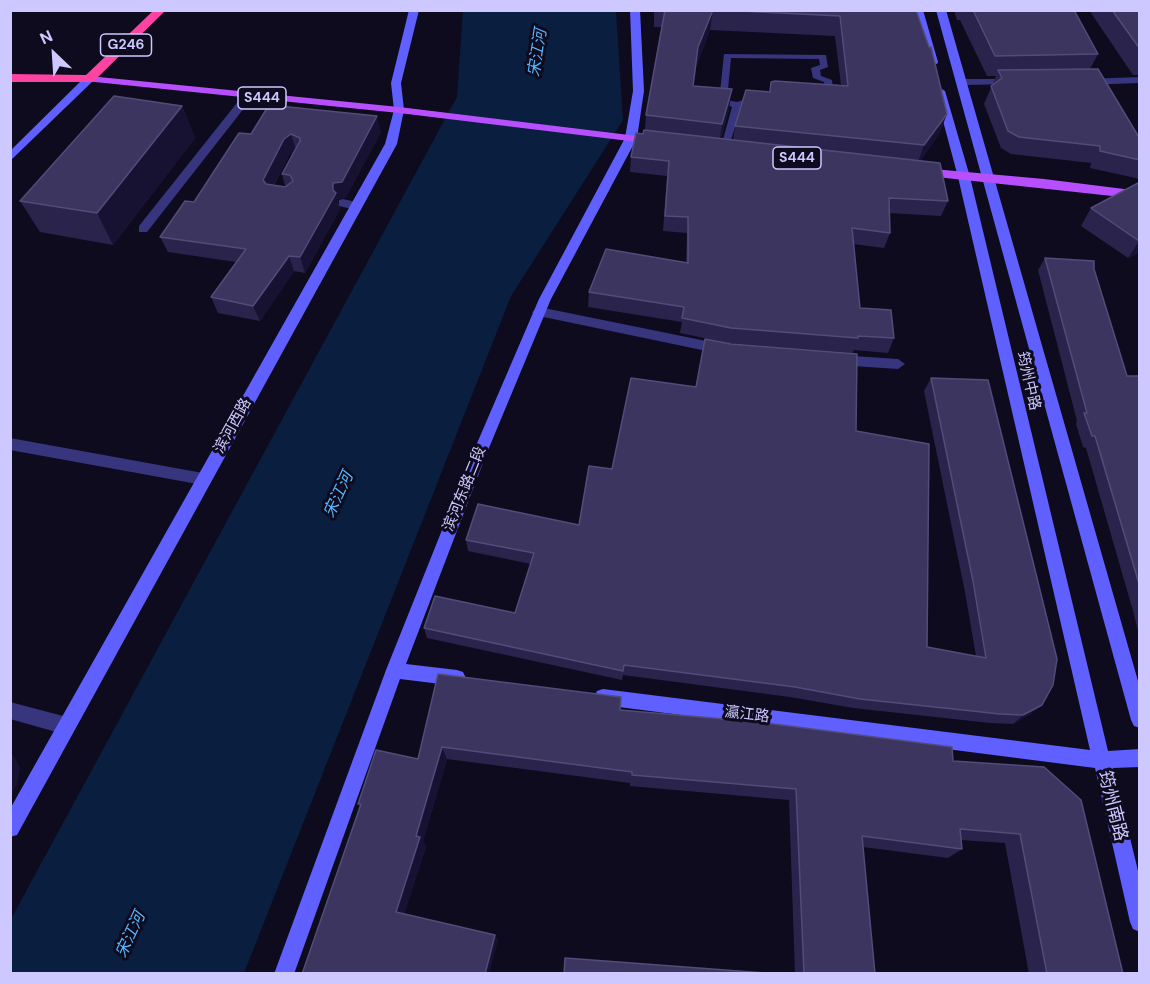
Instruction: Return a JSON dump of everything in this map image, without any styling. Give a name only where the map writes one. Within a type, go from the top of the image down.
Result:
[{"type":"highway","name":"G246","points":[[89,78],[161,10]]},
{"type":"highway","points":[[10,78],[89,78]]},
{"type":"main road","name":"S444","points":[[89,78],[666,142]]},
{"type":"main road","points":[[907,171],[1044,183],[1140,195]]},
{"type":"street","name":"滨河西路","points":[[10,828],[203,479],[350,205],[391,144],[399,111],[396,83],[414,10]]},
{"type":"street","name":"滨河东路二段","points":[[284,974],[394,670],[479,455],[539,312],[636,125],[639,90],[635,10]]},
{"type":"street","name":"筠州中路","points":[[918,10],[964,177],[1101,760]]},
{"type":"street","name":"筠州中路","points":[[941,10],[1140,720]]},
{"type":"street","points":[[10,158],[89,78]]},
{"type":"street","points":[[1070,82],[1140,80]]},
{"type":"street","points":[[963,82],[1022,82]]},
{"type":"street","points":[[143,229],[248,96]]},
{"type":"street","points":[[539,312],[620,330],[740,351]]},
{"type":"street","points":[[824,359],[898,364]]},
{"type":"street","points":[[10,444],[203,479]]},
{"type":"street","points":[[394,670],[477,681]]},
{"type":"street","name":"瀛江路","points":[[583,694],[1101,760],[1140,758]]},
{"type":"street","points":[[10,710],[67,726]]},
{"type":"street","name":"筠州南路","points":[[1101,760],[1140,922]]},
{"type":"lane","points":[[771,95],[737,105],[723,102],[727,57],[743,55],[823,57],[824,67],[814,68],[817,78],[828,80],[831,99],[821,98]]},
{"type":"lane","points":[[724,150],[737,105]]},
{"type":"water","name":"宋江河","points":[[463,11],[616,11],[623,120],[511,296],[244,973],[11,974],[11,919],[457,97]]},
{"type":"building","points":[[665,10],[713,10],[698,47],[693,86],[732,89],[722,124],[646,115]]},
{"type":"building","points":[[720,10],[916,10],[929,47],[931,47],[947,114],[924,145],[735,126],[746,90],[770,92],[771,82],[775,81],[848,86],[840,16]]},
{"type":"building","points":[[973,10],[1074,10],[1098,54],[995,56]]},
{"type":"building","points":[[1112,10],[1140,10],[1140,49]]},
{"type":"building","points":[[1098,69],[1140,139],[1140,160],[1100,151],[1100,146],[1019,137],[1008,131],[991,86],[1002,78],[998,70]]},
{"type":"building","points":[[114,96],[182,106],[97,213],[20,201]]},
{"type":"building","points":[[269,105],[377,116],[342,182],[333,183],[333,190],[336,193],[300,257],[289,256],[253,306],[211,297],[246,249],[160,237],[185,201],[194,202],[239,133],[251,134]],"holes":[[[291,134],[300,138],[282,174],[290,175],[293,181],[285,187],[266,184],[263,180],[284,139]]]},
{"type":"building","points":[[644,130],[940,163],[948,201],[889,198],[890,233],[852,228],[860,308],[891,310],[894,338],[858,336],[858,338],[731,328],[682,318],[684,307],[589,292],[606,249],[688,263],[688,217],[665,216],[669,161],[631,157],[636,133],[643,134]]},
{"type":"building","points":[[1140,182],[1140,241],[1139,241],[1091,208]]},
{"type":"building","points":[[1045,258],[1094,261],[1094,269],[1127,376],[1140,376],[1140,587],[1095,436],[1092,436],[1084,413],[1087,413]]},
{"type":"building","points":[[705,339],[731,344],[857,354],[856,431],[929,444],[927,647],[986,658],[973,581],[931,378],[988,380],[1057,659],[1053,685],[1042,705],[1023,715],[1000,714],[860,699],[795,687],[624,665],[623,671],[424,628],[435,596],[515,613],[534,553],[466,540],[478,504],[579,525],[589,466],[612,469],[631,378],[696,387]]},
{"type":"building","points":[[438,674],[621,697],[620,710],[758,722],[952,747],[953,761],[1044,767],[1081,800],[1123,974],[1047,974],[1020,834],[960,829],[962,849],[862,836],[875,974],[804,974],[796,789],[632,775],[632,772],[442,747],[416,836],[420,837],[396,912],[495,935],[485,974],[302,974],[361,804],[358,804],[376,750],[418,759]]},
{"type":"building","points":[[565,958],[779,974],[564,974]]}]
